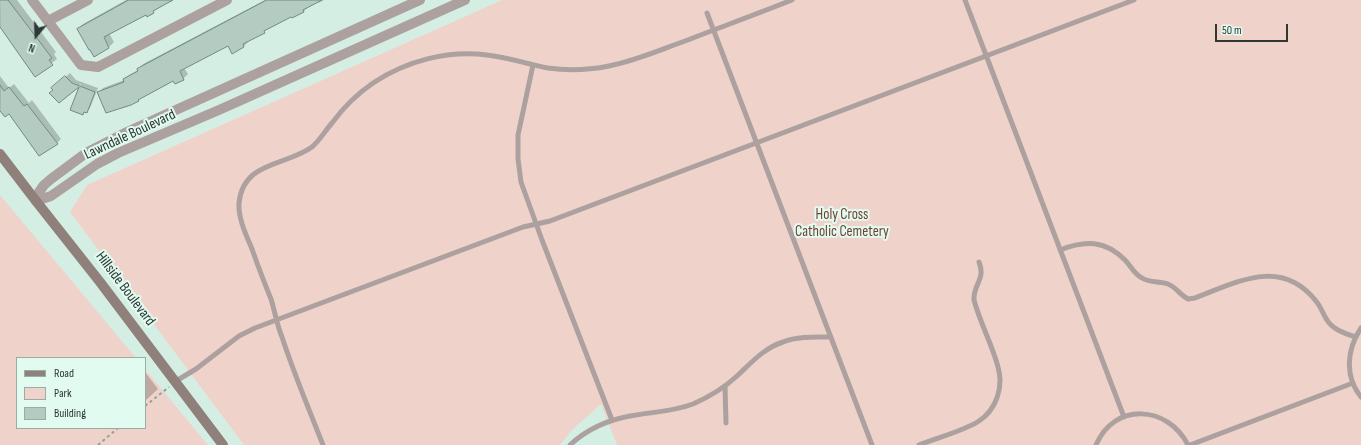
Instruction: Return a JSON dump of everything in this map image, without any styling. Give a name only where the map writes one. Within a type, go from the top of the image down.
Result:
[{"type":"main road","name":"Hillside Boulevard","points":[[0,154],[91,270],[223,445]]},
{"type":"street","points":[[32,0],[81,65],[98,67],[227,0]]},
{"type":"street","points":[[48,21],[88,0]]},
{"type":"street","name":"Lawndale Boulevard","points":[[36,201],[39,192],[44,185],[77,160],[96,148],[134,129],[420,0]]},
{"type":"street","name":"Lawndale Boulevard","points":[[36,201],[51,196],[97,164],[118,153],[226,108],[465,0]]},
{"type":"lane","points":[[323,445],[282,338],[272,303],[240,214],[239,204],[241,195],[244,185],[251,177],[267,166],[312,147],[341,111],[362,92],[385,76],[411,64],[440,56],[472,54],[565,70],[580,70],[612,66],[639,58],[792,0]]},
{"type":"lane","points":[[965,0],[1124,417]]},
{"type":"lane","points":[[176,381],[239,336],[255,328],[523,227],[550,221],[1134,0]]},
{"type":"lane","points":[[707,13],[872,445]]},
{"type":"lane","points":[[533,65],[520,123],[518,140],[518,159],[523,187],[612,420]]},
{"type":"lane","points":[[1060,250],[1080,243],[1104,247],[1122,257],[1141,278],[1170,285],[1188,299],[1195,298],[1250,278],[1266,276],[1282,278],[1302,288],[1313,297],[1321,308],[1329,324],[1355,337]]},
{"type":"lane","points":[[919,445],[979,421],[989,412],[999,393],[999,367],[974,300],[974,292],[981,275],[979,262]]},
{"type":"lane","points":[[1361,328],[1355,337],[1349,360],[1353,383],[1361,397]]},
{"type":"lane","points":[[570,445],[586,433],[612,420],[678,409],[703,399],[725,386],[759,356],[778,344],[798,338],[831,337]]},
{"type":"lane","points":[[1096,445],[1100,436],[1109,427],[1124,417],[1148,414],[1164,419],[1178,429],[1189,445],[1353,383]]},
{"type":"lane","points":[[725,386],[726,423]]},
{"type":"path","points":[[146,405],[176,381]]},
{"type":"path","points":[[98,445],[117,429]]},
{"type":"green space","name":"Holy Cross Catholic Cemetery","points":[[502,0],[1361,0],[1361,445],[617,445],[601,404],[571,431],[560,445],[244,445],[70,212],[87,185]]},
{"type":"green space","points":[[0,195],[135,357],[16,357],[16,429],[146,429],[146,370],[208,445],[0,445]]},
{"type":"building","points":[[0,0],[8,0],[52,58],[49,60],[53,65],[35,77],[0,27]]},
{"type":"building","points":[[129,0],[173,0],[153,11],[154,13],[147,17],[146,15],[104,37],[109,48],[94,57],[77,29]]},
{"type":"building","points":[[267,0],[322,0],[303,10],[304,12],[264,31],[265,33],[243,44],[244,47],[232,54],[228,46],[180,71],[184,80],[175,84],[173,81],[131,105],[106,113],[97,92],[124,82],[123,79],[138,71],[137,69]]},
{"type":"building","points":[[65,76],[72,83],[95,92],[87,113],[84,112],[83,115],[70,110],[79,87],[59,103],[49,93],[53,90],[51,88]]},
{"type":"building","points":[[0,85],[4,91],[9,87],[24,106],[27,104],[58,144],[39,156],[9,114],[5,117],[0,111]]}]
